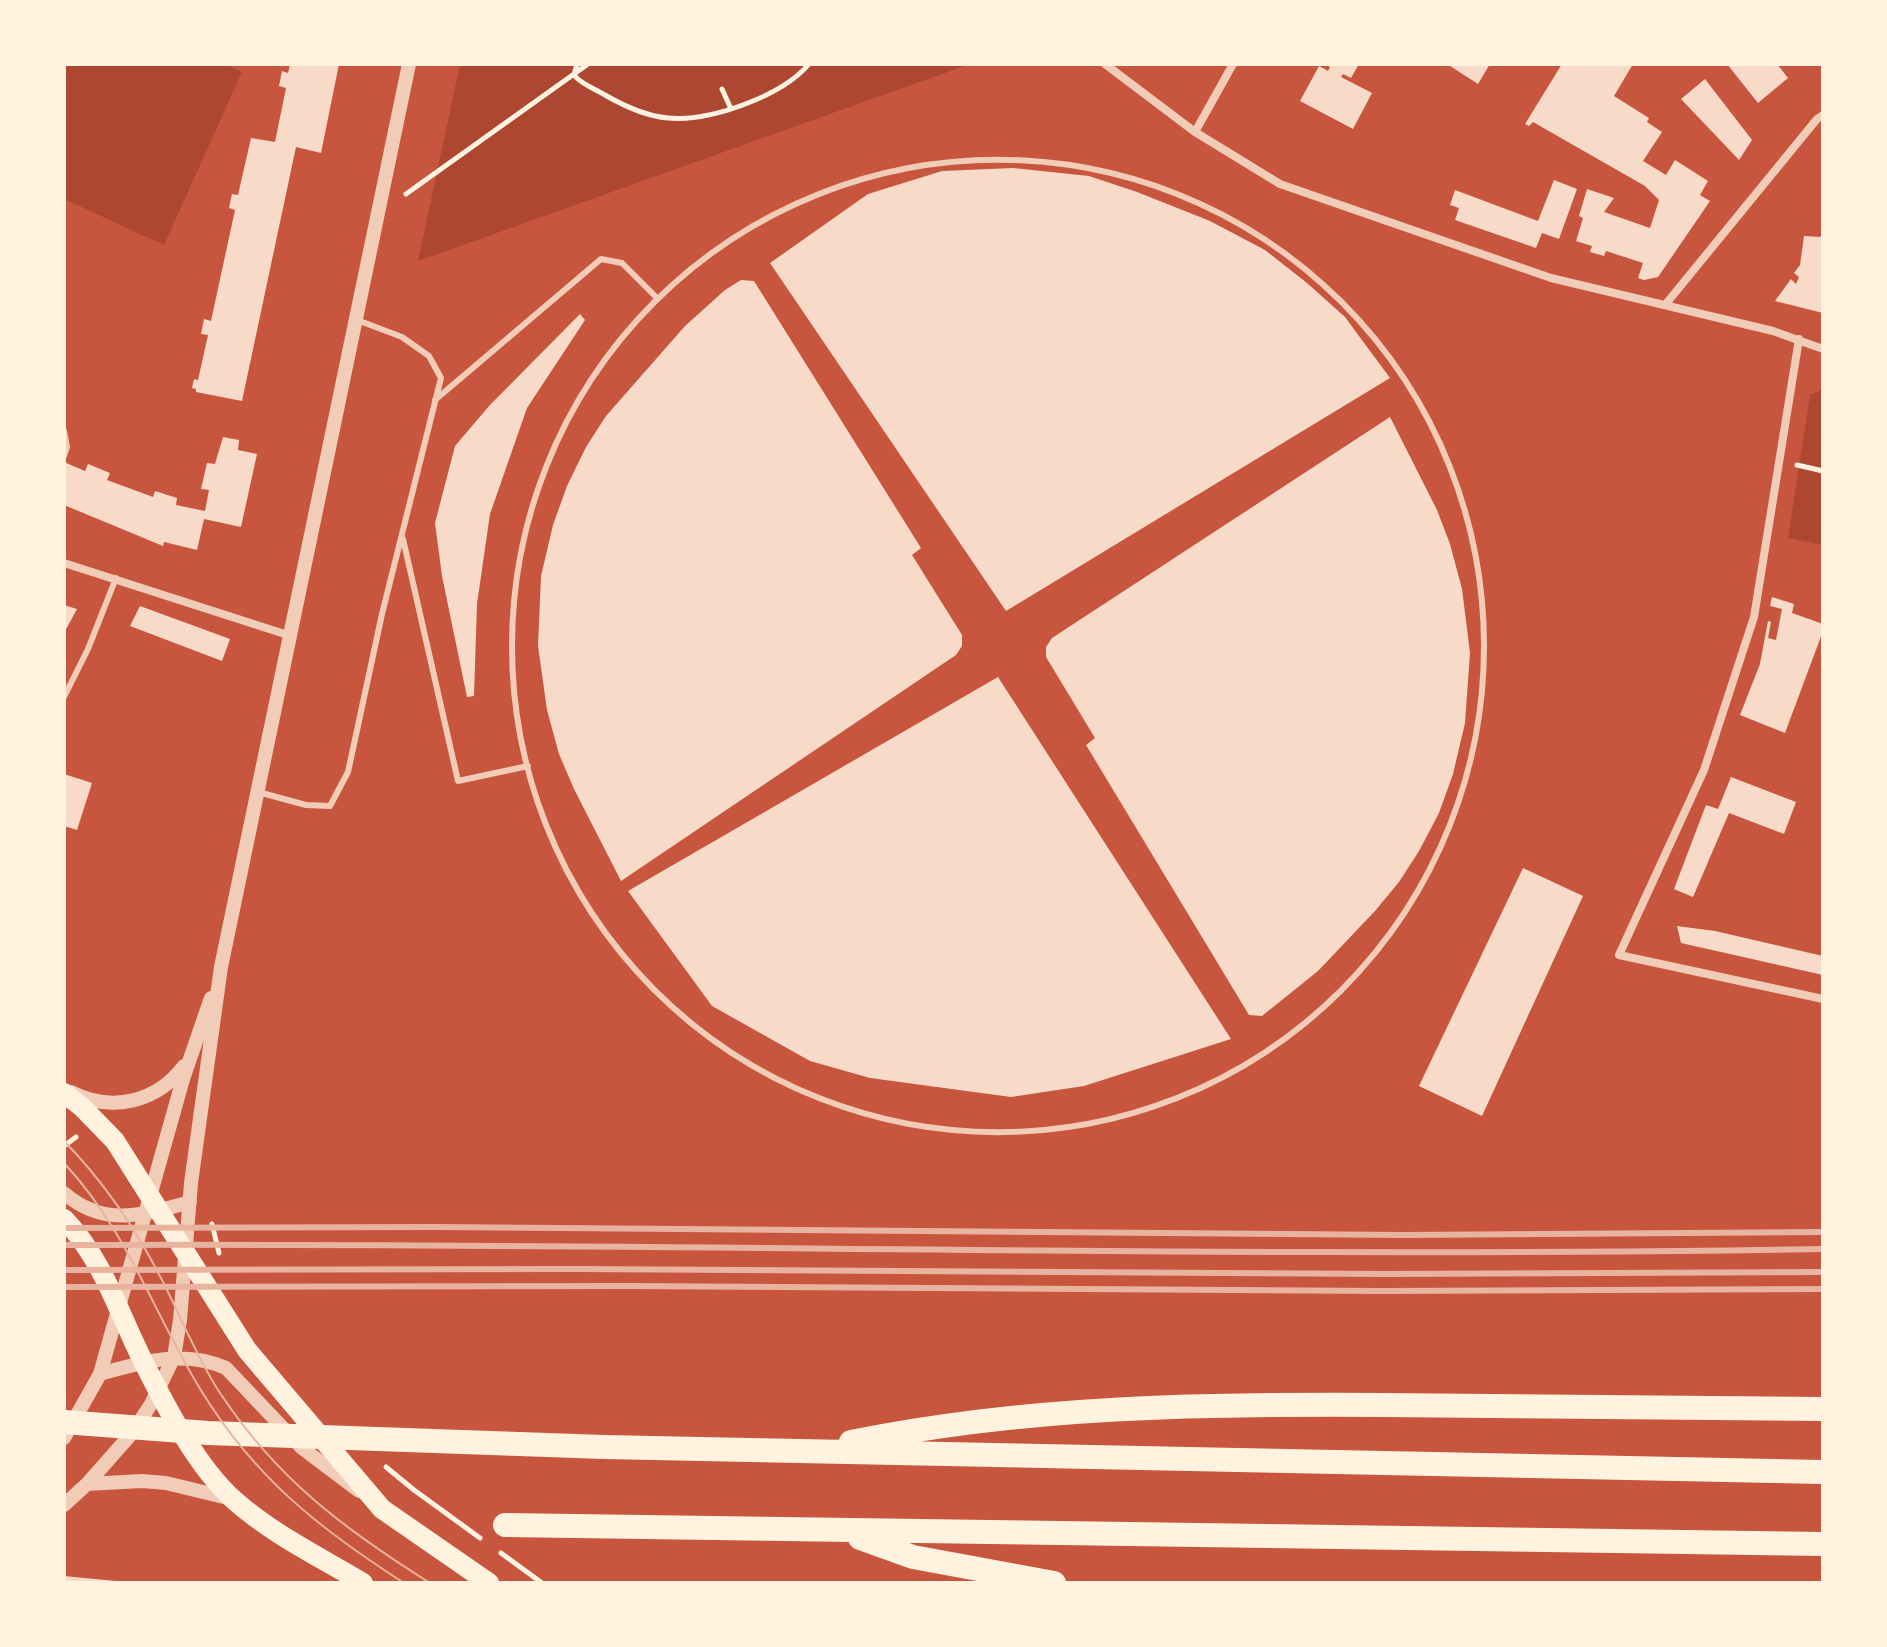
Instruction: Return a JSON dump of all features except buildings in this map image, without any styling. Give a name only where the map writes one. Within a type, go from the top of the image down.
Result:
[{"type":"highway","points":[[810,1450],[973,1421],[1137,1407],[1288,1404],[1823,1409]]},
{"type":"highway","points":[[64,1422],[208,1433],[604,1447],[1823,1472]]},
{"type":"highway","points":[[505,1525],[1823,1544]]},
{"type":"highway","points":[[839,1530],[913,1557],[1054,1583]]},
{"type":"main road","points":[[64,1091],[115,1141],[152,1206],[247,1350],[382,1509],[489,1583]]},
{"type":"main road","points":[[64,1219],[92,1256],[119,1306],[143,1362],[188,1440],[234,1500],[277,1531],[363,1583]]},
{"type":"street","points":[[64,1505],[133,1432],[174,1357],[190,1202],[221,967],[409,64]]},
{"type":"street","points":[[1105,64],[1195,132],[1280,184],[1551,278],[1799,339],[1823,349]]},
{"type":"street","points":[[1195,132],[1233,64]]},
{"type":"street","points":[[1665,305],[1823,115]]},
{"type":"street","points":[[1799,339],[1754,617],[1704,770],[1619,955],[1823,999]]},
{"type":"street","points":[[64,563],[291,636]]},
{"type":"street","points":[[64,1438],[100,1374],[152,1206],[180,1078],[191,1056],[221,967]]},
{"type":"street","points":[[64,1091],[91,1100],[120,1104],[149,1096],[180,1078]]},
{"type":"street","points":[[64,1193],[85,1209],[107,1215],[190,1202]]},
{"type":"street","points":[[100,1374],[174,1357],[201,1360],[226,1368],[302,1448],[382,1509]]},
{"type":"street","points":[[87,1484],[166,1483],[234,1500]]},
{"type":"lane","points":[[986,159],[1108,171],[1222,213],[1323,281],[1403,373],[1410,386],[1458,481],[1485,599],[1482,721],[1448,837],[1387,942],[1301,1028],[1197,1091],[1080,1126],[1004,1133],[927,1127],[851,1110],[780,1081],[714,1040],[655,991],[605,932],[564,867],[535,796],[517,720],[511,643],[518,567],[536,492],[566,421],[607,356],[657,298],[754,225],[866,177],[986,159]]},
{"type":"lane","points":[[435,400],[601,259],[622,263],[657,298]]},
{"type":"lane","points":[[258,792],[306,805],[330,806],[348,772],[441,378],[429,356],[402,337],[357,320]]},
{"type":"lane","points":[[64,431],[67,447],[64,456]]},
{"type":"lane","points":[[402,535],[458,781],[528,766]]},
{"type":"lane","points":[[64,697],[88,649],[116,578]]},
{"type":"path","points":[[574,75],[577,64]]},
{"type":"path","points":[[406,194],[588,64]]},
{"type":"path","points":[[574,75],[580,82],[643,113],[669,118],[699,117],[731,109],[783,86],[809,64]]},
{"type":"path","points":[[722,89],[731,109]]},
{"type":"shaded area","points":[[64,64],[225,64],[242,72],[164,245],[64,199]]},
{"type":"shaded area","points":[[460,64],[970,64],[418,261]]},
{"type":"shaded area","points":[[1823,389],[1823,545],[1788,538],[1810,395]]},
{"type":"tram line","points":[[64,1141],[93,1173],[130,1224],[212,1380],[242,1424],[314,1500],[369,1543],[430,1583]]},
{"type":"tram line","points":[[64,1163],[106,1217],[202,1392],[245,1451],[317,1522],[404,1583]]},
{"type":"railway","points":[[64,1228],[436,1227],[1405,1235],[1823,1232]]},
{"type":"railway","points":[[64,1245],[1383,1252],[1823,1249]]},
{"type":"railway","points":[[64,1270],[577,1269],[1386,1274],[1823,1272]]},
{"type":"railway","points":[[64,1287],[630,1286],[1383,1291],[1823,1289]]}]
